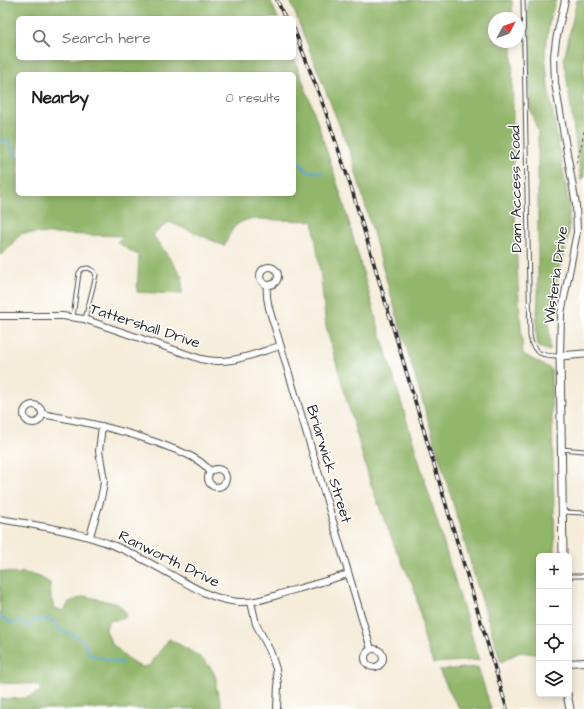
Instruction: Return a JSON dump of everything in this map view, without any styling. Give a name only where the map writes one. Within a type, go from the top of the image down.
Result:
[{"type":"street","name":"Wisteria Drive","points":[[563,553],[560,356],[561,314],[576,232],[576,205],[555,83],[554,56],[564,0]]},
{"type":"street","name":"Briarwick Street","points":[[267,285],[267,300],[280,346],[371,649]]},
{"type":"street","name":"Tattershall Drive","points":[[0,316],[42,315],[72,317],[201,359],[213,361],[238,359],[280,346]]},
{"type":"street","points":[[560,356],[584,354]]},
{"type":"street","points":[[42,414],[102,426],[134,435],[175,450],[202,463],[210,471]]},
{"type":"street","points":[[90,536],[101,498],[104,480],[100,451],[102,426]]},
{"type":"street","name":"Ranworth Drive","points":[[0,519],[90,536],[127,551],[209,596],[232,601],[251,602],[269,598],[348,574]]},
{"type":"street","points":[[251,602],[256,624],[270,651],[277,674],[277,709]]},
{"type":"street","points":[[572,662],[584,662]]},
{"type":"street","points":[[568,697],[570,709]]},
{"type":"lane","name":"Dam Access Road","points":[[523,0],[530,336],[533,347],[538,352],[545,356],[560,356]]},
{"type":"lane","points":[[72,317],[79,273],[88,268],[94,271],[96,275],[85,320]]},
{"type":"lane","points":[[561,449],[584,451]]},
{"type":"lane","points":[[562,512],[584,513]]},
{"type":"lane","points":[[572,576],[584,576]]},
{"type":"path","points":[[576,163],[581,148],[584,131]]},
{"type":"green space","points":[[0,0],[270,0],[277,16],[16,16],[16,60],[295,60],[312,106],[342,198],[379,329],[479,660],[433,663],[424,639],[422,622],[414,587],[396,550],[371,485],[326,327],[313,221],[245,220],[233,228],[224,246],[169,222],[153,235],[182,276],[182,294],[137,292],[139,256],[117,242],[123,236],[21,233],[5,252],[0,255]]},
{"type":"green space","points":[[290,0],[512,0],[512,12],[488,12],[488,48],[512,48],[514,194],[523,354],[551,369],[555,553],[536,553],[536,654],[520,652],[501,662],[387,282],[351,155]]},
{"type":"green space","points":[[528,0],[556,0],[550,18],[545,51],[548,86],[569,204],[569,231],[549,316],[550,351],[538,347],[536,332],[538,297],[538,132],[530,109],[527,44]]},
{"type":"green space","points":[[577,0],[584,0],[584,178],[581,180],[564,59]]},
{"type":"green space","points":[[0,571],[18,574],[23,572],[40,577],[50,583],[51,599],[55,608],[64,611],[69,602],[85,596],[118,604],[126,613],[125,618],[110,621],[107,625],[106,630],[111,643],[134,664],[143,667],[152,664],[169,639],[190,650],[203,660],[213,672],[216,679],[216,688],[221,709],[0,709],[0,699],[17,699],[27,697],[36,694],[41,690],[40,687],[33,684],[0,683]]},
{"type":"green space","points":[[478,667],[491,709],[460,709],[439,670]]},
{"type":"waterway","points":[[0,142],[7,139],[14,154],[16,154]]},
{"type":"waterway","points":[[296,161],[300,163],[306,171],[323,173]]},
{"type":"waterway","points":[[0,618],[4,618],[10,623],[20,621],[28,626],[35,620],[52,620],[61,631],[74,635],[85,643],[89,655],[122,663]]},
{"type":"railway","points":[[277,0],[284,16]]},
{"type":"railway","points":[[296,34],[324,107],[352,190],[507,709]]}]
